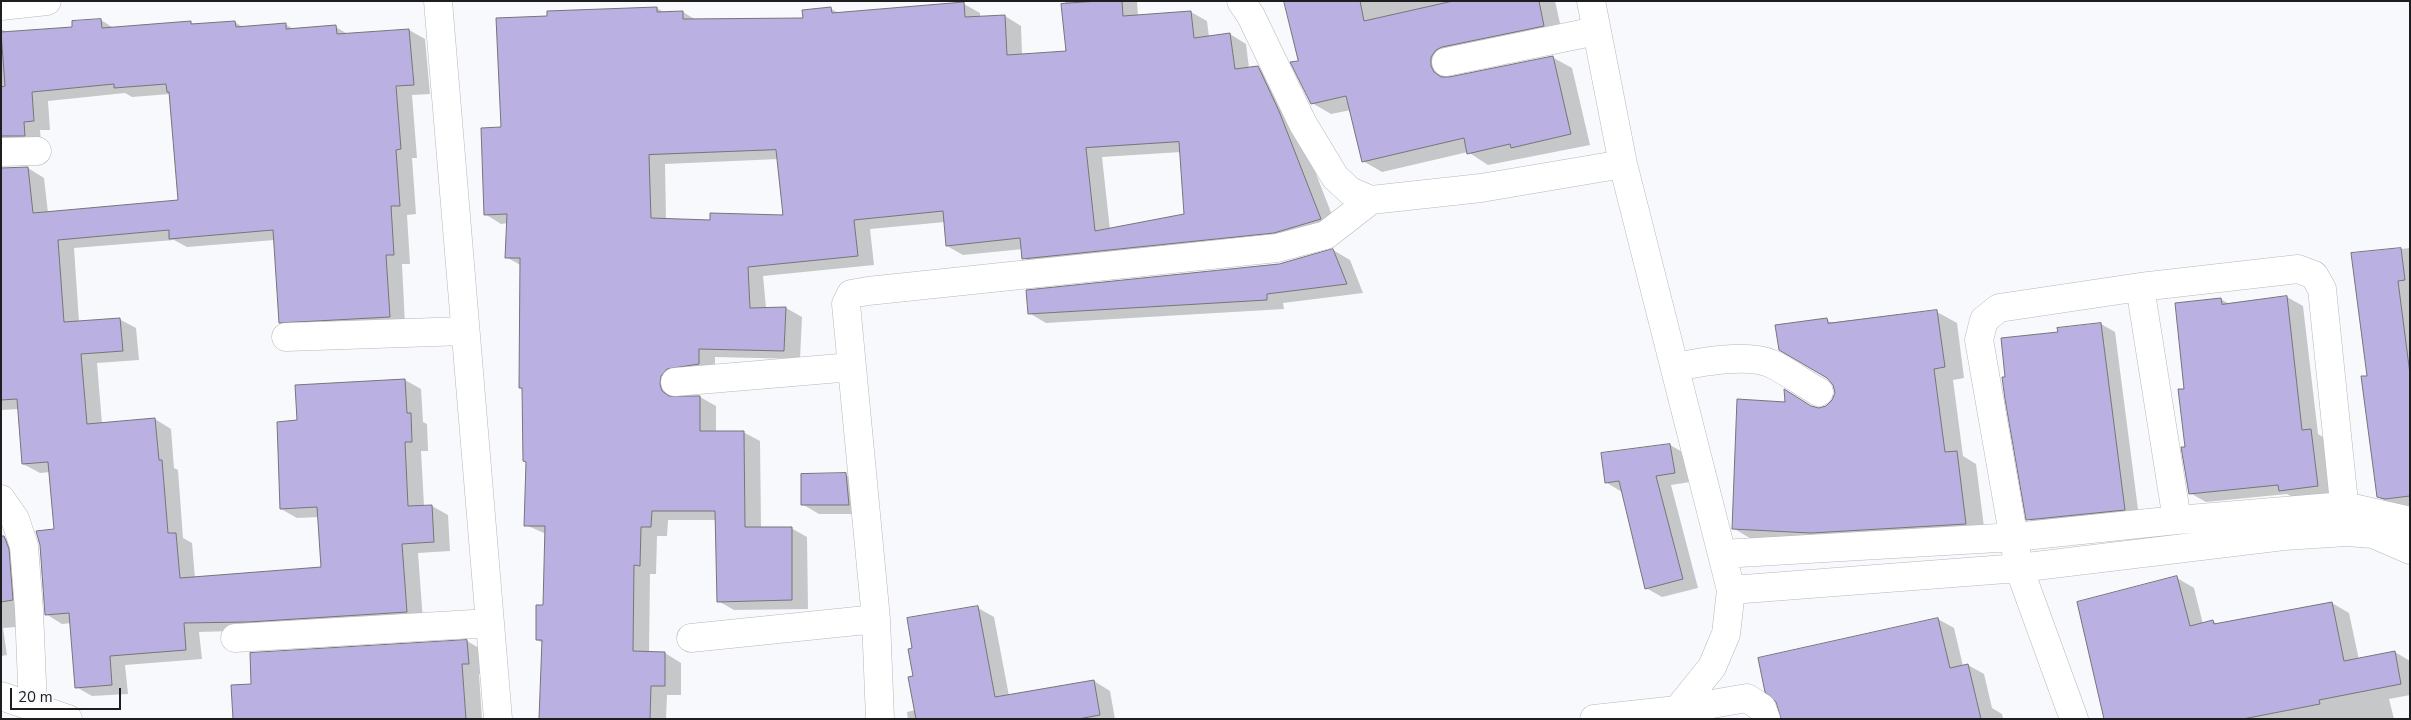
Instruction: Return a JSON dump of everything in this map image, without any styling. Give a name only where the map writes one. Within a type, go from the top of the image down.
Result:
[{"type":"street","points":[[1,6],[48,1]]},
{"type":"street","points":[[438,1],[498,719]]},
{"type":"street","points":[[1241,1],[1251,16],[1303,124],[1335,178],[1350,191],[1371,200],[1481,188],[1623,164]]},
{"type":"street","points":[[1591,1],[1623,164],[1731,590],[1726,634],[1712,667],[1674,714]]},
{"type":"street","points":[[1446,62],[1596,30]]},
{"type":"street","points":[[1,152],[36,151]]},
{"type":"street","points":[[880,719],[876,619],[846,304],[852,294],[1277,248],[1326,235],[1371,200]]},
{"type":"street","points":[[2074,719],[2020,568],[1979,340],[1984,320],[1999,308],[2140,287],[2298,269],[2314,275],[2322,289],[2346,519]]},
{"type":"street","points":[[2140,287],[2176,520]]},
{"type":"street","points":[[286,337],[465,331]]},
{"type":"street","points":[[1676,368],[1708,361],[1743,360],[1770,363],[1819,392]]},
{"type":"street","points":[[675,382],[852,367]]},
{"type":"street","points":[[1,500],[15,519],[24,546],[30,610],[33,707]]},
{"type":"street","points":[[1722,554],[2015,537],[2176,520],[2346,519],[2410,521]]},
{"type":"street","points":[[1731,590],[2020,568],[2284,536],[2346,519],[2373,534],[2410,550]]},
{"type":"street","points":[[691,638],[876,619]]},
{"type":"street","points":[[235,638],[490,623]]},
{"type":"street","points":[[1,696],[68,719]]},
{"type":"street","points":[[1594,719],[1674,714],[1747,698],[1762,708],[1766,719]]},
{"type":"building","points":[[1122,1],[1123,16],[1191,11],[1194,38],[1230,33],[1235,69],[1258,66],[1279,111],[1321,219],[1274,233],[1022,259],[1020,238],[946,246],[943,211],[854,220],[858,256],[748,267],[750,308],[786,307],[784,351],[699,349],[699,364],[667,369],[661,376],[660,384],[662,391],[669,396],[700,396],[700,431],[744,431],[745,527],[792,527],[792,600],[717,602],[715,511],[652,511],[651,527],[641,527],[640,566],[634,565],[633,651],[665,652],[665,686],[651,686],[650,719],[539,719],[542,640],[536,640],[536,605],[543,605],[545,526],[524,526],[526,462],[523,461],[522,388],[519,388],[520,258],[505,258],[507,214],[484,215],[481,128],[501,127],[496,18],[547,16],[547,11],[657,7],[657,12],[683,11],[683,19],[803,18],[802,10],[831,7],[832,13],[964,2],[965,17],[1005,15],[1007,55],[1066,51],[1061,4]],"holes":[[[1179,142],[1184,214],[1095,231],[1086,148]],[[776,150],[783,215],[710,213],[710,220],[651,218],[649,155]]]},
{"type":"building","points":[[1284,1],[1360,1],[1364,21],[1453,1],[1539,1],[1544,26],[1442,47],[1436,50],[1431,57],[1431,66],[1434,72],[1441,77],[1449,77],[1553,56],[1571,134],[1511,148],[1510,144],[1467,154],[1464,138],[1362,162],[1346,96],[1311,104],[1290,62],[1298,61]]},
{"type":"building","points":[[101,19],[102,28],[191,21],[191,24],[235,21],[236,27],[286,23],[286,29],[336,25],[337,34],[409,29],[414,85],[396,86],[401,149],[396,150],[400,206],[391,206],[394,255],[386,255],[390,317],[279,323],[273,230],[169,239],[169,230],[58,240],[64,322],[120,318],[123,351],[81,354],[87,424],[155,418],[159,460],[162,460],[168,533],[176,533],[180,578],[321,567],[317,507],[280,509],[277,422],[297,420],[295,385],[405,379],[407,413],[411,413],[412,442],[405,442],[408,506],[432,505],[434,542],[402,544],[407,612],[248,622],[184,623],[186,650],[110,656],[112,685],[75,688],[69,613],[45,615],[40,545],[36,531],[54,529],[48,462],[22,464],[17,399],[1,400],[1,168],[28,167],[33,213],[178,200],[169,92],[167,92],[166,84],[114,88],[114,84],[32,92],[34,121],[24,122],[25,136],[1,136],[1,87],[5,86],[1,32],[72,27],[72,21]]},
{"type":"building","points":[[2401,248],[2405,280],[2398,281],[2410,374],[2410,496],[2385,499],[2377,497],[2361,376],[2367,376],[2351,253]]},
{"type":"building","points":[[1333,249],[1347,284],[1267,294],[1267,300],[1028,314],[1026,290],[1279,264]]},
{"type":"building","points":[[2287,296],[2302,430],[2311,429],[2318,486],[2279,491],[2278,485],[2189,494],[2181,447],[2185,447],[2178,389],[2184,389],[2175,303],[2221,298],[2222,304]]},
{"type":"building","points":[[1937,310],[1945,367],[1934,369],[1945,452],[1957,451],[1966,524],[1811,533],[1732,529],[1737,399],[1785,402],[1784,389],[1811,406],[1819,408],[1826,406],[1832,400],[1835,393],[1833,385],[1827,378],[1779,350],[1775,325],[1827,318],[1828,323]]},
{"type":"building","points":[[2101,323],[2125,510],[2026,520],[2005,399],[2002,377],[2005,377],[2001,338],[2058,332],[2057,328]]},
{"type":"building","points":[[1670,444],[1675,473],[1656,476],[1683,579],[1645,589],[1619,481],[1605,483],[1601,453]]},
{"type":"building","points":[[846,473],[849,505],[801,505],[801,474]]},
{"type":"building","points":[[1,536],[4,536],[9,549],[13,600],[1,602]]},
{"type":"building","points":[[2177,576],[2190,626],[2213,620],[2214,624],[2332,602],[2344,661],[2395,651],[2401,684],[2319,700],[2320,704],[2243,719],[2104,719],[2077,602]]},
{"type":"building","points":[[978,606],[995,697],[1094,680],[1100,715],[1078,719],[916,719],[908,677],[913,676],[908,649],[912,648],[907,618]]},
{"type":"building","points":[[1938,618],[1950,668],[1968,664],[1981,719],[1781,719],[1776,702],[1765,692],[1758,658]]},
{"type":"building","points":[[467,640],[469,664],[462,664],[466,719],[233,719],[231,685],[251,684],[250,653]]}]
